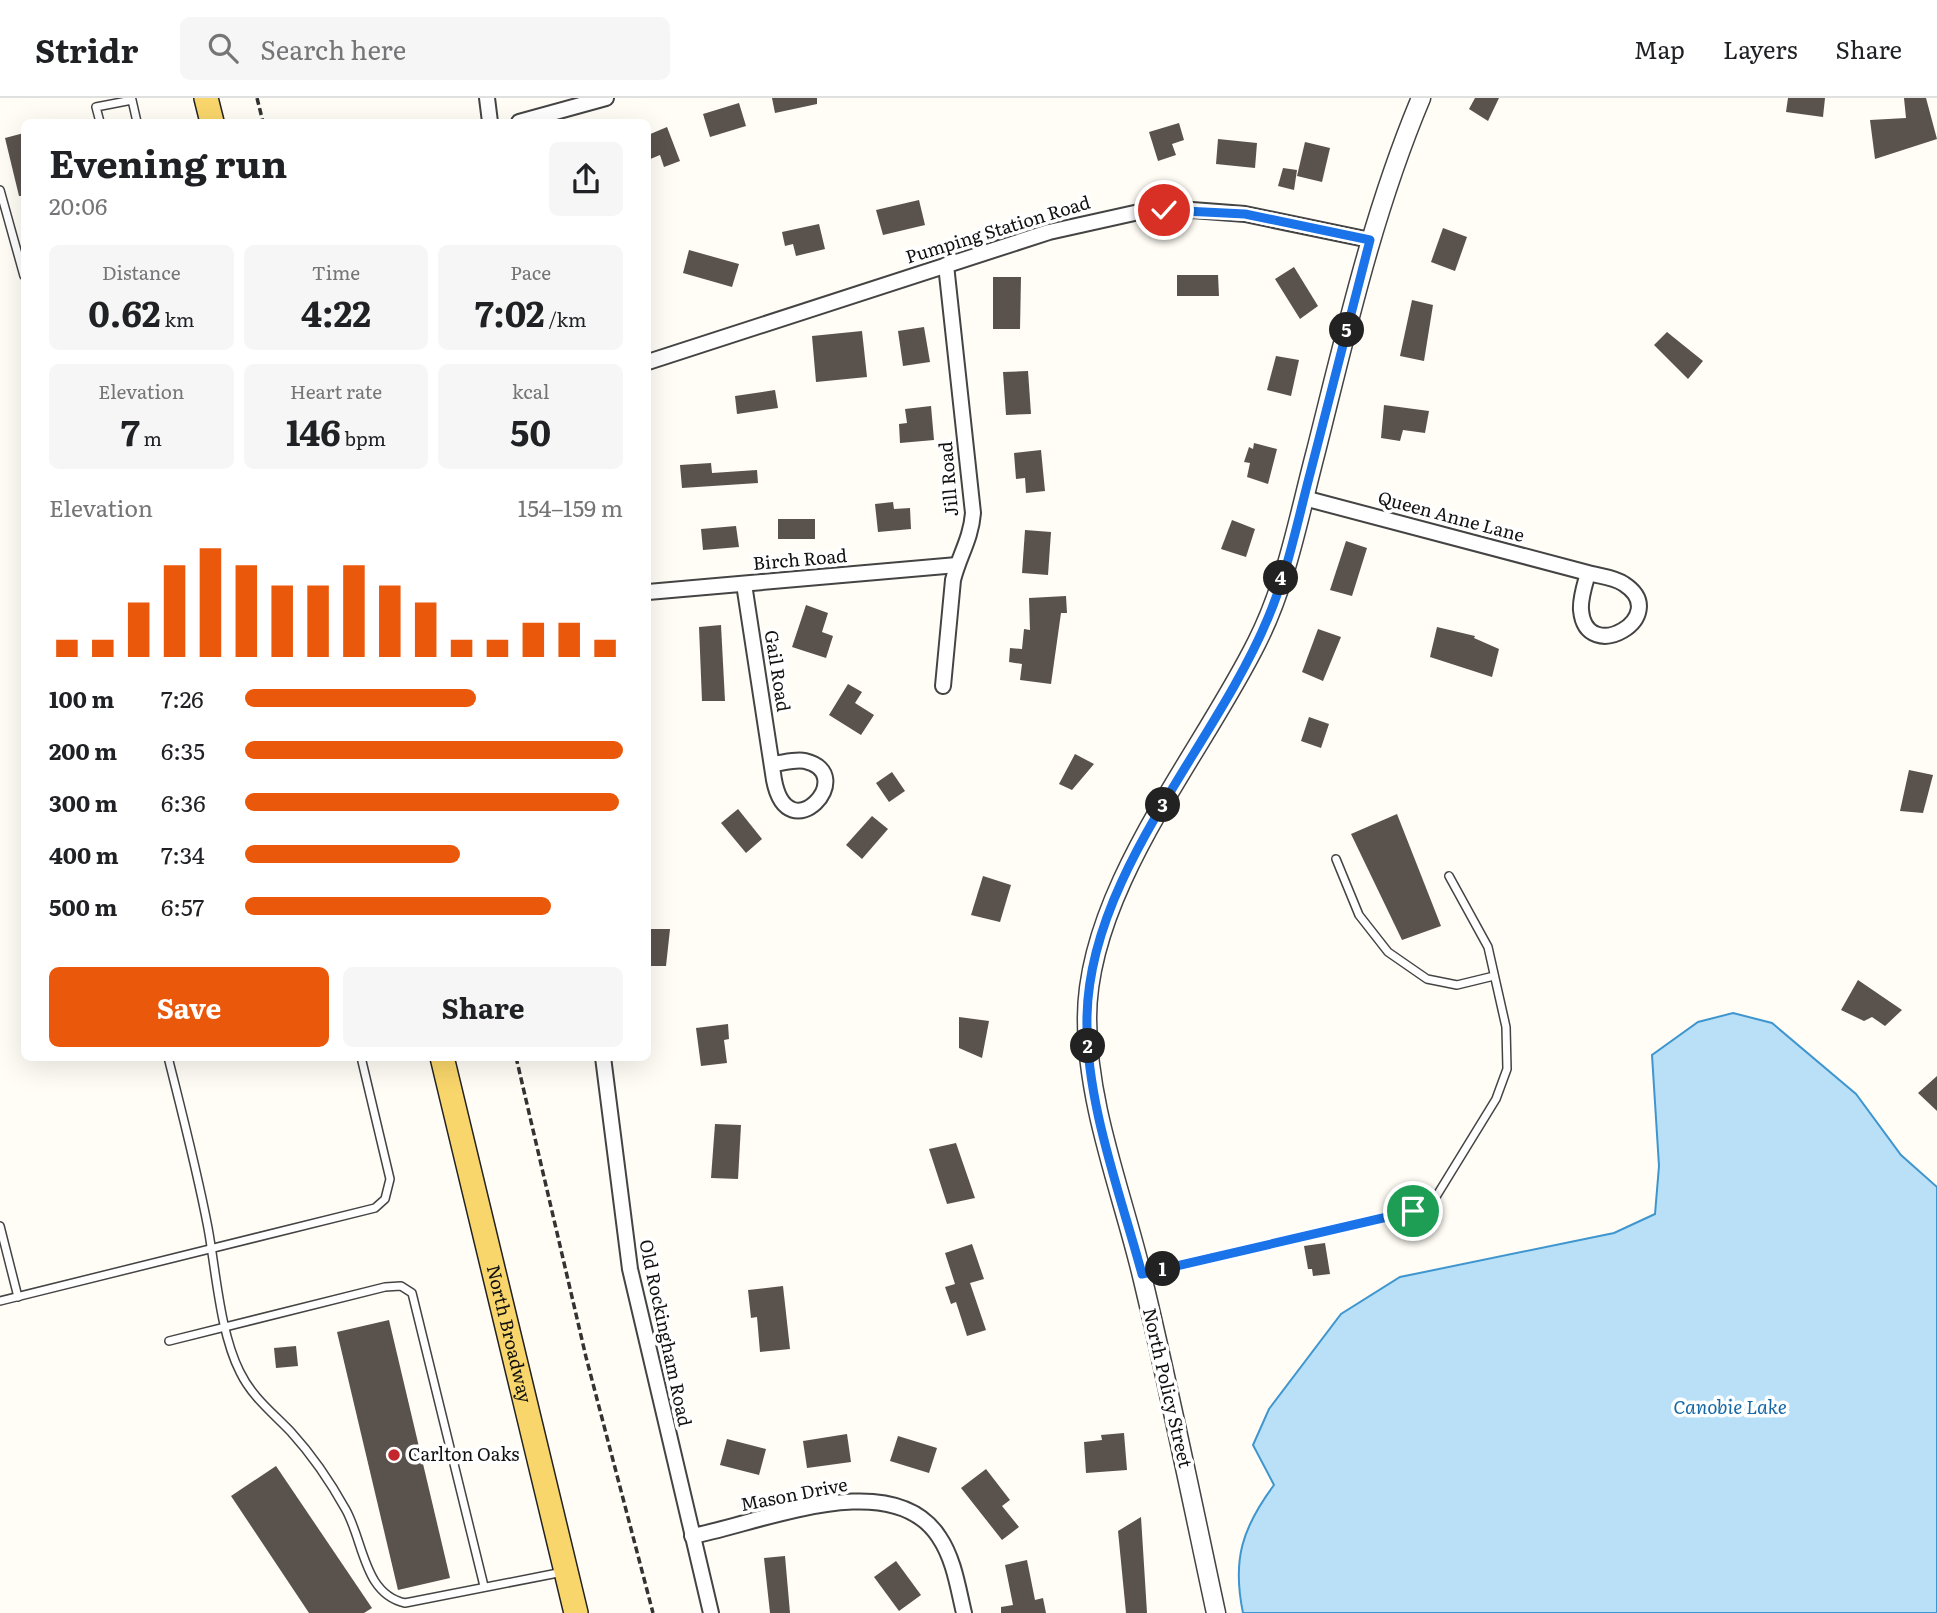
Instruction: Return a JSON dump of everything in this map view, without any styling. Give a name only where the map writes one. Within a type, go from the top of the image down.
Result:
[{"type":"main road","points":[[206,98],[211,119]]},
{"type":"main road","name":"North Broadway","points":[[443,1061],[576,1613]]},
{"type":"street","points":[[487,98],[490,119]]},
{"type":"street","points":[[530,119],[606,98]]},
{"type":"street","name":"North Policy Street","points":[[1216,1613],[1142,1274],[1092,1080],[1087,1017],[1094,959],[1115,903],[1143,842],[1258,641],[1278,590],[1370,240],[1420,98]]},
{"type":"street","name":"Pumping Station Road","points":[[651,361],[946,265],[1114,216],[1164,210],[1245,214],[1370,240]]},
{"type":"street","name":"Jill Road","points":[[943,687],[957,565],[969,543],[974,513],[946,265]]},
{"type":"street","name":"Queen Anne Lane","points":[[1304,498],[1617,580],[1633,592],[1638,611],[1630,628],[1621,634],[1612,636],[1594,632],[1583,618],[1581,600],[1588,573]]},
{"type":"street","name":"Birch Road","points":[[651,593],[957,565]]},
{"type":"street","name":"Gail Road","points":[[744,584],[772,764]]},
{"type":"street","name":"Old Rockingham Road","points":[[603,1061],[621,1218],[630,1269],[711,1613]]},
{"type":"street","name":"Mason Drive","points":[[692,1536],[831,1503],[874,1501],[892,1504],[909,1510],[939,1536],[953,1570],[964,1613]]},
{"type":"lane","points":[[99,119],[96,107],[132,100],[136,119]]},
{"type":"lane","points":[[0,190],[21,265]]},
{"type":"lane","points":[[1336,859],[1359,915],[1388,951],[1427,979],[1457,985],[1494,976]]},
{"type":"lane","points":[[1142,1274],[1413,1211],[1434,1200],[1496,1099],[1507,1069],[1506,1027],[1488,947],[1450,876]]},
{"type":"lane","points":[[169,1061],[212,1251],[226,1327],[239,1372],[250,1390],[305,1449],[337,1495],[354,1528],[374,1583],[383,1595],[405,1603],[567,1572]]},
{"type":"lane","points":[[0,1301],[362,1214],[385,1199],[390,1179],[362,1061]]},
{"type":"lane","points":[[0,1226],[18,1297]]},
{"type":"lane","points":[[169,1341],[385,1287],[401,1286],[412,1293],[484,1586]]},
{"type":"path","points":[[257,98],[261,119]]},
{"type":"path","points":[[517,1061],[586,1357],[653,1613]]},
{"type":"water","name":"Canobie Lake","points":[[1733,1013],[1772,1023],[1856,1094],[1901,1155],[1937,1187],[1937,1613],[1243,1613],[1239,1577],[1242,1545],[1254,1516],[1274,1485],[1253,1445],[1269,1409],[1341,1314],[1400,1277],[1614,1233],[1655,1214],[1659,1166],[1652,1055],[1698,1022]]},
{"type":"building","points":[[772,98],[817,98],[817,104],[775,113]]},
{"type":"building","points":[[1475,98],[1499,98],[1488,121],[1469,109]]},
{"type":"building","points":[[1788,98],[1825,98],[1823,117],[1786,112]]},
{"type":"building","points":[[1904,98],[1926,98],[1937,139],[1875,159],[1870,120],[1906,118]]},
{"type":"building","points":[[739,103],[746,126],[710,137],[703,114]]},
{"type":"building","points":[[1179,123],[1184,140],[1172,144],[1176,155],[1158,161],[1149,132]]},
{"type":"building","points":[[667,127],[680,161],[664,167],[660,155],[651,159],[651,134]]},
{"type":"building","points":[[21,134],[21,196],[19,196],[5,138]]},
{"type":"building","points":[[1218,139],[1257,143],[1255,168],[1216,164]]},
{"type":"building","points":[[1305,142],[1330,148],[1322,182],[1297,176]]},
{"type":"building","points":[[1283,168],[1297,170],[1294,190],[1278,186]]},
{"type":"building","points":[[919,200],[925,225],[883,235],[876,210]]},
{"type":"building","points":[[819,224],[825,249],[796,256],[793,244],[785,246],[782,232]]},
{"type":"building","points":[[1443,228],[1467,237],[1455,271],[1431,262]]},
{"type":"building","points":[[689,250],[739,264],[732,287],[683,273]]},
{"type":"building","points":[[1294,267],[1318,306],[1300,319],[1275,279]]},
{"type":"building","points":[[1177,275],[1218,275],[1219,296],[1177,296]]},
{"type":"building","points":[[993,277],[1021,277],[1020,329],[993,329]]},
{"type":"building","points":[[1412,300],[1433,305],[1424,361],[1400,356]]},
{"type":"building","points":[[924,327],[930,362],[903,366],[898,331]]},
{"type":"building","points":[[862,331],[867,377],[816,382],[812,336]]},
{"type":"building","points":[[1667,332],[1703,361],[1688,379],[1654,345]]},
{"type":"building","points":[[1276,356],[1299,360],[1291,396],[1267,390]]},
{"type":"building","points":[[1028,371],[1031,414],[1006,415],[1003,372]]},
{"type":"building","points":[[775,390],[778,408],[737,414],[735,396]]},
{"type":"building","points":[[1384,405],[1429,411],[1425,433],[1403,430],[1400,441],[1381,438]]},
{"type":"building","points":[[931,406],[934,440],[900,443],[899,424],[907,423],[905,409]]},
{"type":"building","points":[[1254,443],[1277,449],[1268,484],[1247,477],[1250,463],[1244,462],[1249,447],[1253,449]]},
{"type":"building","points":[[1041,450],[1045,491],[1026,493],[1025,478],[1016,479],[1014,453]]},
{"type":"building","points":[[711,463],[712,473],[757,470],[758,483],[682,488],[680,465]]},
{"type":"building","points":[[893,502],[894,509],[910,508],[911,529],[878,532],[875,504]]},
{"type":"building","points":[[778,519],[815,519],[815,539],[778,539]]},
{"type":"building","points":[[1232,520],[1255,529],[1246,557],[1221,549]]},
{"type":"building","points":[[736,526],[739,547],[703,550],[701,529]]},
{"type":"building","points":[[1025,530],[1051,532],[1048,575],[1022,573]]},
{"type":"building","points":[[1346,541],[1367,548],[1352,596],[1330,590]]},
{"type":"building","points":[[1066,596],[1067,613],[1061,613],[1051,684],[1020,680],[1022,664],[1009,662],[1010,648],[1022,649],[1024,629],[1030,630],[1029,598]]},
{"type":"building","points":[[806,605],[828,613],[822,632],[833,636],[826,658],[792,647]]},
{"type":"building","points":[[721,625],[725,701],[702,701],[699,627]]},
{"type":"building","points":[[1437,627],[1475,636],[1474,638],[1499,649],[1492,677],[1430,657]]},
{"type":"building","points":[[1318,629],[1341,637],[1323,681],[1302,672]]},
{"type":"building","points":[[848,684],[862,692],[855,703],[874,715],[861,735],[829,715]]},
{"type":"building","points":[[1309,717],[1329,724],[1321,748],[1301,741]]},
{"type":"building","points":[[1075,754],[1094,764],[1072,790],[1059,784]]},
{"type":"building","points":[[1909,770],[1933,775],[1923,813],[1900,811]]},
{"type":"building","points":[[892,772],[905,791],[889,802],[876,783]]},
{"type":"building","points":[[738,809],[762,839],[746,853],[721,823]]},
{"type":"building","points":[[1397,814],[1441,926],[1402,940],[1351,834]]},
{"type":"building","points":[[872,816],[888,829],[862,859],[846,845]]},
{"type":"building","points":[[983,876],[1011,885],[1000,922],[971,915]]},
{"type":"building","points":[[651,929],[670,929],[666,966],[651,966]]},
{"type":"building","points":[[1858,980],[1902,1010],[1885,1026],[1872,1017],[1864,1021],[1841,1010]]},
{"type":"building","points":[[959,1017],[989,1021],[982,1058],[959,1048]]},
{"type":"building","points":[[728,1024],[729,1039],[724,1040],[727,1063],[701,1066],[696,1028]]},
{"type":"building","points":[[1937,1076],[1937,1111],[1918,1093]]},
{"type":"building","points":[[715,1124],[741,1125],[738,1179],[711,1178]]},
{"type":"building","points":[[956,1143],[975,1198],[947,1204],[929,1149]]},
{"type":"building","points":[[1325,1243],[1330,1274],[1313,1276],[1312,1269],[1308,1269],[1304,1246]]},
{"type":"building","points":[[972,1244],[984,1279],[970,1283],[986,1330],[967,1336],[956,1302],[951,1304],[945,1287],[955,1284],[945,1253]]},
{"type":"building","points":[[783,1286],[790,1349],[760,1352],[757,1317],[751,1318],[748,1290]]},
{"type":"building","name":"Carlton Oaks","points":[[389,1320],[450,1578],[398,1590],[337,1332]]},
{"type":"building","points":[[296,1346],[298,1366],[276,1368],[274,1348]]},
{"type":"building","points":[[1124,1433],[1127,1470],[1086,1473],[1084,1442],[1102,1440],[1101,1435]]},
{"type":"building","points":[[847,1434],[851,1462],[807,1468],[803,1441]]},
{"type":"building","points":[[898,1436],[937,1448],[929,1473],[890,1461]]},
{"type":"building","points":[[727,1439],[766,1449],[759,1475],[720,1465]]},
{"type":"building","points":[[276,1466],[372,1608],[364,1613],[309,1613],[231,1496]]},
{"type":"building","points":[[986,1469],[1010,1500],[1002,1506],[1019,1527],[1002,1540],[961,1488]]},
{"type":"building","points":[[1141,1517],[1147,1613],[1126,1613],[1118,1531]]},
{"type":"building","points":[[785,1556],[790,1613],[770,1613],[764,1558]]},
{"type":"building","points":[[1027,1560],[1035,1600],[1043,1598],[1046,1613],[1001,1613],[1001,1607],[1013,1605],[1005,1565]]},
{"type":"building","points":[[896,1561],[921,1595],[899,1611],[874,1577]]},
{"type":"place","name":"Carlton Oaks","points":[[394,1455]]},
{"type":"route","points":[[1164,210],[1245,214],[1370,240],[1294,537],[1269,616],[1246,664],[1143,842],[1115,903],[1094,959],[1087,1017],[1088,1047],[1098,1110],[1142,1274],[1365,1220],[1413,1211]]}]
